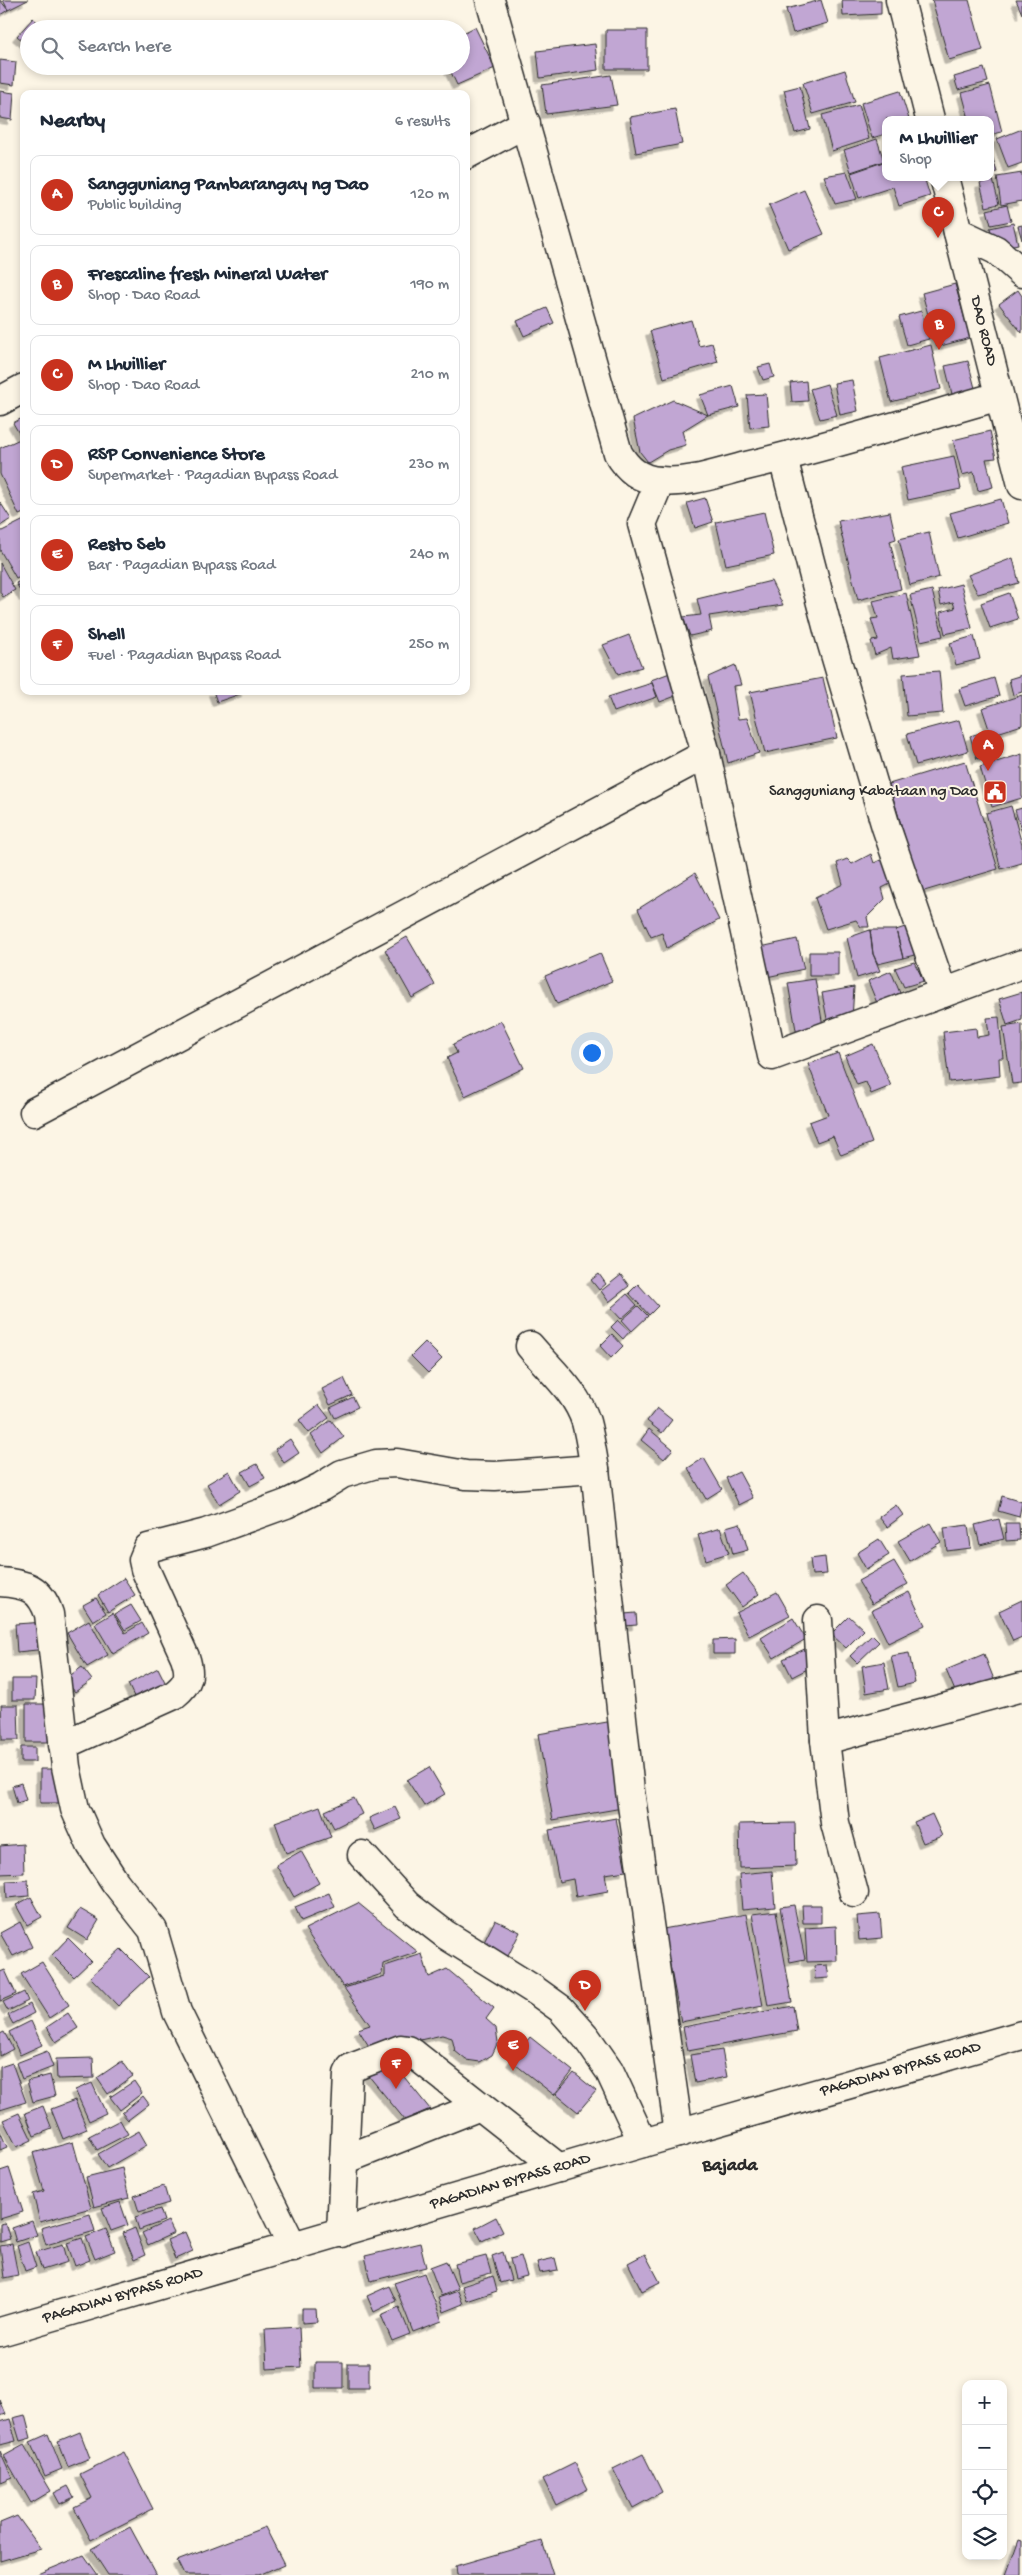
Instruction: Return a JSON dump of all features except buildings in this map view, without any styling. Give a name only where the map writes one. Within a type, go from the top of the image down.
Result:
[{"type":"main road","points":[[490,0],[618,453],[625,466],[640,477],[660,481],[694,478],[783,458],[1000,396]]},
{"type":"main road","points":[[900,0],[929,116]]},
{"type":"main road","points":[[470,153],[526,123]]},
{"type":"main road","name":"DAO ROAD","points":[[945,181],[1022,485]]},
{"type":"main road","points":[[958,232],[996,250],[1022,273]]},
{"type":"main road","points":[[0,401],[20,390]]},
{"type":"main road","points":[[783,458],[829,634],[880,809],[943,994]]},
{"type":"main road","points":[[660,481],[642,524],[706,754],[772,1056],[1022,964]]},
{"type":"main road","points":[[34,1112],[706,754]]},
{"type":"main road","points":[[530,1346],[566,1386],[586,1421],[595,1469],[630,1791],[679,2133]]},
{"type":"main road","points":[[63,1746],[174,1695],[186,1684],[189,1669],[185,1657],[145,1569],[143,1560],[148,1548],[206,1533],[279,1506],[321,1487],[342,1474],[376,1464],[397,1463],[466,1475],[495,1476],[595,1469]]},
{"type":"main road","points":[[0,1582],[17,1584],[33,1589],[44,1599],[49,1614],[63,1746],[75,1808],[91,1845],[153,1930],[177,2012],[293,2247]]},
{"type":"main road","points":[[818,1620],[825,1740],[835,1822],[854,1892]]},
{"type":"main road","points":[[825,1740],[1022,1686]]},
{"type":"main road","points":[[362,1855],[407,1905],[446,1934],[561,2009],[586,2037],[609,2070],[643,2143]]},
{"type":"main road","name":"PAGADIAN BYPASS ROAD","points":[[0,2332],[643,2143],[1022,2035]]},
{"type":"main road","points":[[341,2233],[346,2083],[350,2068],[401,2049],[408,2050],[559,2168]]},
{"type":"main road","points":[[344,2160],[480,2106]]},
{"type":"place","name":"M Lhuillier","points":[[938,238]]},
{"type":"place","name":"Frescaline fresh Mineral Water","points":[[939,350]]},
{"type":"place","name":"Sangguniang Pambarangay ng Dao","points":[[988,771]]},
{"type":"place","name":"Sangguniang Kabataan ng Dao","points":[[995,792]]},
{"type":"place","name":"RSP Convenience Store","points":[[585,2011]]},
{"type":"place","name":"Resto Seb","points":[[513,2071]]},
{"type":"place","name":"Shell","points":[[396,2089]]},
{"type":"district","name":"Bajada","points":[[730,2166]]}]
